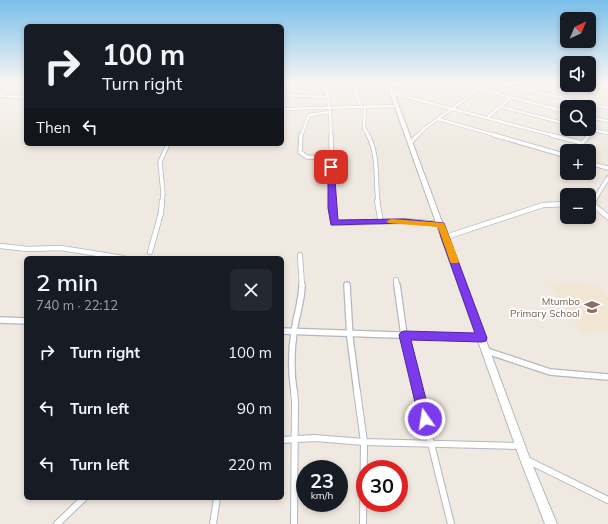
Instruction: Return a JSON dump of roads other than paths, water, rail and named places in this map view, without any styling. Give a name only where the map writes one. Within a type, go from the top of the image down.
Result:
[{"type":"street","points":[[284,109],[382,106]]},
{"type":"street","points":[[397,106],[446,237],[525,459],[551,524]]},
{"type":"street","points":[[443,106],[582,143],[588,136]]},
{"type":"street","points":[[411,142],[424,128],[456,106]]},
{"type":"street","points":[[547,106],[560,110]]},
{"type":"street","points":[[363,107],[364,128],[369,135],[376,153],[378,204],[381,222]]},
{"type":"street","points":[[488,117],[501,107],[560,122]]},
{"type":"street","points":[[330,108],[330,158],[334,223],[404,221],[441,224]]},
{"type":"street","points":[[330,112],[311,114],[309,116],[304,127],[299,147],[300,152],[307,157],[330,158]]},
{"type":"street","points":[[596,118],[608,121]]},
{"type":"street","points":[[438,119],[560,154]]},
{"type":"street","points":[[596,131],[608,133]]},
{"type":"street","points":[[150,252],[161,213],[163,193],[160,162],[167,146]]},
{"type":"street","points":[[596,165],[608,168]]},
{"type":"street","points":[[596,195],[608,178]]},
{"type":"street","points":[[446,237],[543,205],[560,204]]},
{"type":"street","points":[[596,208],[608,217]]},
{"type":"street","points":[[0,246],[28,249],[61,248],[111,256]]},
{"type":"street","points":[[294,524],[295,402],[291,368],[294,332],[302,294],[300,255]]},
{"type":"street","points":[[396,280],[404,335],[451,524]]},
{"type":"street","points":[[347,285],[350,333],[359,416],[364,442],[363,524]]},
{"type":"street","points":[[0,320],[24,321]]},
{"type":"street","points":[[284,331],[482,338]]},
{"type":"street","points":[[487,351],[550,372],[608,378]]},
{"type":"street","points":[[284,440],[314,438],[364,442],[521,446]]},
{"type":"street","points":[[525,459],[608,500]]},
{"type":"street","points":[[57,524],[82,500]]},
{"type":"street","points":[[213,524],[217,500]]},
{"type":"place","name":"Mtumbo Primary School","points":[[592,307]]}]
